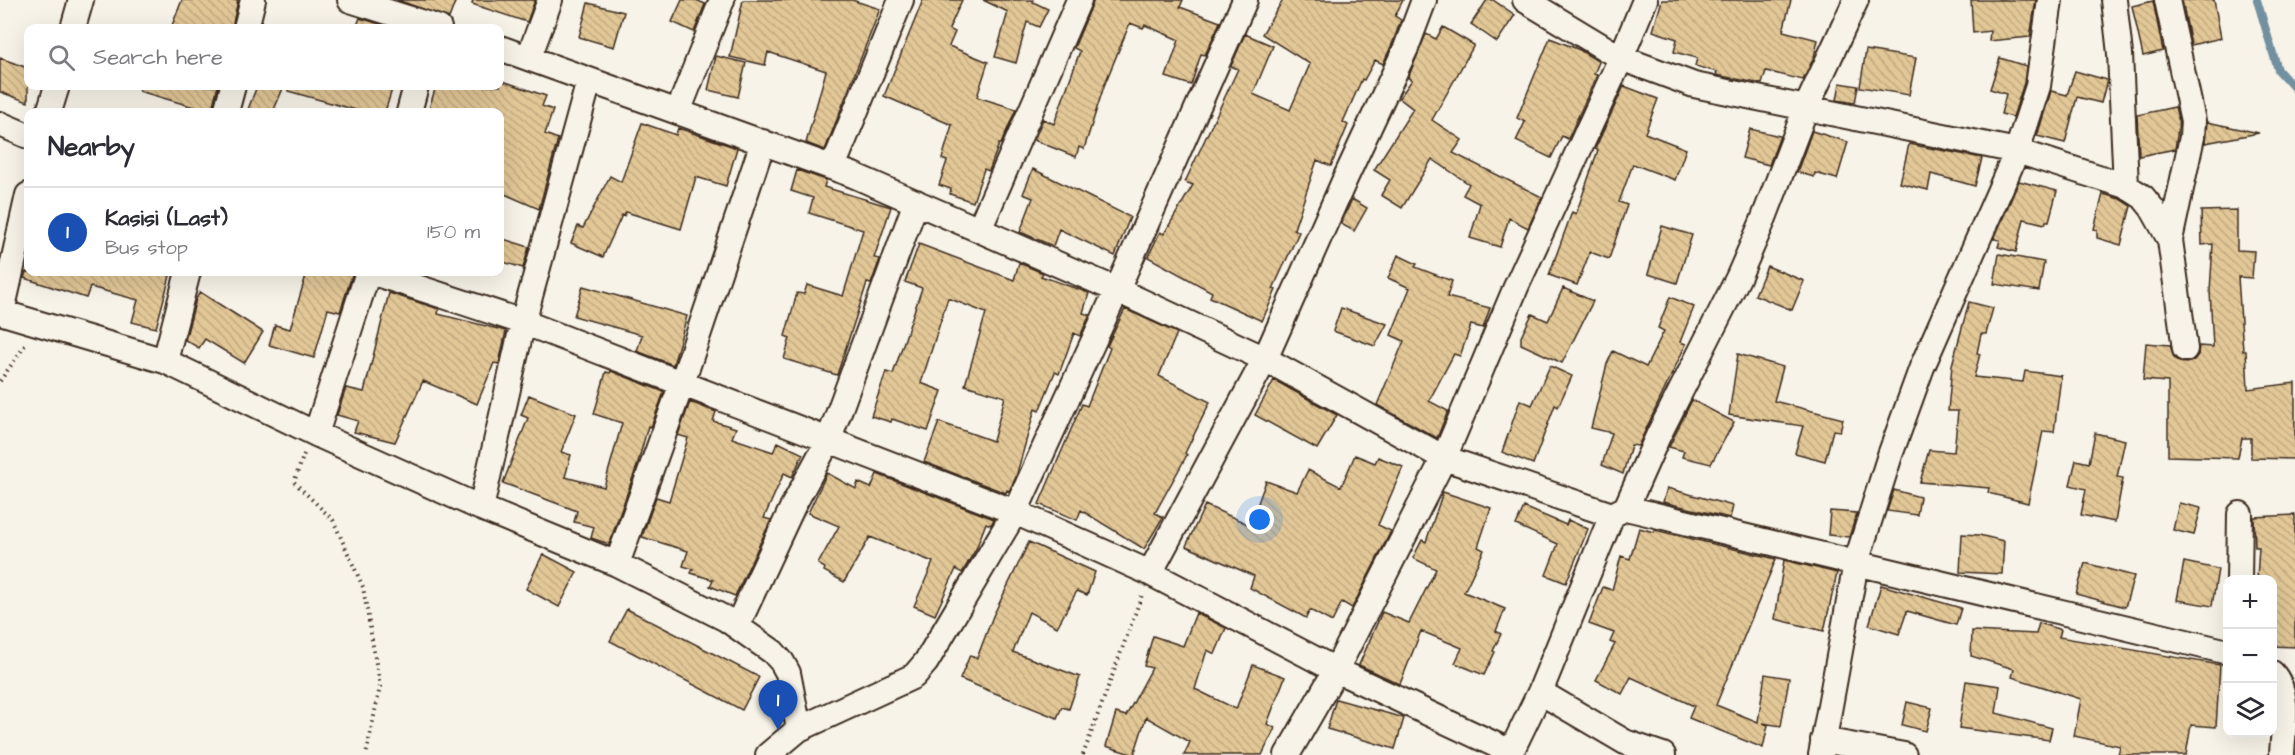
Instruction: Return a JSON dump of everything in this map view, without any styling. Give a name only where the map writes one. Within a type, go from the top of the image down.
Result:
[{"type":"street","points":[[74,24],[81,0]]},
{"type":"street","points":[[247,24],[253,0]]},
{"type":"street","points":[[529,57],[550,0]]},
{"type":"street","points":[[678,112],[722,0]]},
{"type":"street","points":[[833,167],[901,0]]},
{"type":"street","points":[[979,230],[1079,0]]},
{"type":"street","points":[[768,755],[799,729],[919,672],[1014,512],[1117,290],[1245,0]]},
{"type":"street","points":[[1150,573],[1265,359],[1401,58],[1424,0]]},
{"type":"street","points":[[1525,0],[1621,58],[1694,85],[2017,151],[2126,186],[2143,197],[2152,208],[2170,240]]},
{"type":"street","points":[[1287,755],[1336,669],[1444,458],[1516,287],[1621,58],[1645,0]]},
{"type":"street","points":[[382,276],[523,322],[1014,512],[1150,573],[1336,669],[1510,753],[1540,692],[1619,512],[1738,278],[1762,223],[1806,108],[1856,0]]},
{"type":"street","points":[[1904,755],[1822,747],[1856,563],[1890,455],[1922,368],[2017,151],[2038,86],[2050,0]]},
{"type":"street","points":[[2114,0],[2120,54],[2126,186]]},
{"type":"street","points":[[2167,0],[2193,121],[2192,137],[2170,240],[2186,349]]},
{"type":"street","points":[[355,1],[421,24]]},
{"type":"street","points":[[504,49],[833,167],[916,202],[1117,290],[1265,359],[1444,458],[1619,512],[1856,563],[2223,651]]},
{"type":"street","points":[[481,508],[523,322],[590,81]]},
{"type":"street","points":[[50,108],[56,90]]},
{"type":"street","points":[[227,108],[232,90]]},
{"type":"street","points":[[410,108],[415,90]]},
{"type":"street","points":[[0,124],[24,134]]},
{"type":"street","points":[[617,564],[682,383],[762,142]]},
{"type":"street","points":[[737,626],[793,506],[829,440],[916,202]]},
{"type":"street","points":[[24,212],[1,312],[165,361],[316,434],[481,508],[617,564],[737,626],[773,652],[782,662],[788,673],[799,729]]},
{"type":"street","points":[[165,361],[187,276]]},
{"type":"street","points":[[316,434],[369,276]]},
{"type":"street","points":[[2239,575],[2240,514]]},
{"type":"street","points":[[2277,680],[2281,685],[2284,699],[2282,755]]},
{"type":"street","points":[[1540,692],[1625,742],[1663,755]]},
{"type":"path","points":[[0,381],[40,323]]},
{"type":"path","points":[[316,434],[300,462],[294,482],[333,520],[363,587],[380,687],[366,755]]},
{"type":"path","points":[[1083,755],[1150,573]]},
{"type":"building","points":[[182,0],[238,0],[233,24],[173,24]]},
{"type":"building","points":[[397,0],[456,0],[449,18]]},
{"type":"building","points":[[473,0],[535,0],[527,22],[472,4]]},
{"type":"building","points":[[682,0],[696,0],[705,4],[694,32],[672,22]]},
{"type":"building","points":[[743,0],[852,0],[880,9],[825,150],[806,143],[826,71],[768,52],[765,65],[730,57]]},
{"type":"building","points":[[923,0],[962,0],[949,29],[955,32],[949,46],[988,62],[977,97],[1016,109],[989,171],[984,169],[973,202],[950,194],[951,189],[939,185],[947,161],[942,159],[952,125],[884,96]]},
{"type":"building","points":[[983,0],[1033,0],[1048,9],[1039,27],[1027,22],[1016,63],[995,57],[1008,12]]},
{"type":"building","points":[[1094,0],[1183,0],[1180,7],[1220,22],[1205,55],[1201,54],[1191,85],[1166,77],[1179,40],[1145,25],[1143,28],[1130,23],[1104,86],[1084,149],[1079,147],[1076,157],[1034,140],[1043,119],[1054,124],[1080,51],[1074,48]]},
{"type":"building","points":[[1283,0],[1403,0],[1395,16],[1401,20],[1393,42],[1383,64],[1375,60],[1364,80],[1362,79],[1343,122],[1348,125],[1331,166],[1317,160],[1294,229],[1299,232],[1273,289],[1276,290],[1262,321],[1210,297],[1212,292],[1148,257],[1160,232],[1164,234],[1193,185],[1185,182],[1238,69],[1231,66],[1245,34],[1273,46],[1253,94],[1290,110],[1310,64],[1262,34]]},
{"type":"building","points":[[1487,0],[1493,0],[1515,15],[1497,42],[1471,24]]},
{"type":"building","points":[[1662,0],[1791,0],[1783,31],[1818,40],[1814,57],[1803,80],[1766,71],[1762,84],[1716,75],[1717,72],[1695,66],[1697,58],[1674,52],[1677,39],[1653,31]]},
{"type":"building","points":[[1971,0],[2036,0],[2030,37],[1989,41],[1990,31],[1973,33]]},
{"type":"building","points":[[2182,0],[2214,0],[2221,38],[2191,45]]},
{"type":"building","points":[[2153,1],[2163,51],[2143,56],[2132,6]]},
{"type":"building","points":[[588,3],[624,12],[614,47],[579,37]]},
{"type":"building","points":[[360,18],[380,24],[358,24]]},
{"type":"building","points":[[1443,27],[1474,45],[1432,120],[1462,140],[1453,153],[1542,197],[1528,228],[1509,218],[1500,247],[1470,238],[1480,204],[1463,195],[1469,184],[1432,159],[1402,208],[1381,195],[1390,180],[1374,170],[1413,109],[1399,98],[1412,80],[1408,78],[1426,34],[1436,39]]},
{"type":"building","points":[[1550,38],[1580,50],[1599,62],[1594,74],[1597,75],[1568,139],[1562,136],[1551,158],[1516,141],[1525,122],[1517,118]]},
{"type":"building","points":[[1866,50],[1916,58],[1909,95],[1860,87]]},
{"type":"building","points":[[716,56],[746,63],[738,97],[708,90]]},
{"type":"building","points":[[0,58],[24,67],[24,90],[28,90],[28,102],[0,92]]},
{"type":"building","points":[[2000,58],[2026,66],[2024,83],[2013,117],[2001,114],[2006,94],[1990,89]]},
{"type":"building","points":[[2075,71],[2107,80],[2101,103],[2077,97],[2065,143],[2037,136],[2051,91],[2067,95]]},
{"type":"building","points":[[504,81],[546,96],[542,106],[553,110],[545,134],[558,139],[539,209],[504,194],[504,108],[429,108],[435,90],[504,90]]},
{"type":"building","points":[[1840,83],[1858,86],[1855,103],[1837,100]]},
{"type":"building","points":[[1624,86],[1658,99],[1645,133],[1686,149],[1675,180],[1633,164],[1619,202],[1627,205],[1609,259],[1590,252],[1577,285],[1549,275],[1572,212],[1576,214],[1598,150],[1595,149]]},
{"type":"building","points":[[217,90],[212,108],[197,108],[139,91]]},
{"type":"building","points":[[255,90],[282,90],[275,108],[249,108]]},
{"type":"building","points":[[392,90],[386,108],[349,108],[288,91]]},
{"type":"building","points":[[2175,107],[2179,122],[2175,149],[2139,156],[2137,115]]},
{"type":"building","points":[[2207,122],[2259,133],[2205,143]]},
{"type":"building","points":[[642,123],[676,135],[678,128],[737,148],[726,186],[696,177],[681,229],[626,212],[624,216],[622,215],[603,257],[571,243],[578,226],[583,228],[610,176],[621,182]]},
{"type":"building","points":[[1750,129],[1780,136],[1769,165],[1742,158]]},
{"type":"building","points":[[1812,131],[1848,142],[1837,179],[1815,173],[1814,177],[1797,172]]},
{"type":"building","points":[[1909,144],[1982,158],[1975,186],[1931,174],[1928,190],[1900,183]]},
{"type":"building","points":[[1033,169],[1130,217],[1115,256],[1059,229],[1053,246],[1020,232],[1033,198],[1023,194]]},
{"type":"building","points":[[797,170],[826,180],[824,187],[891,207],[874,258],[880,259],[871,284],[867,283],[837,375],[784,359],[790,338],[785,336],[797,293],[804,294],[807,285],[843,296],[863,230],[809,213],[813,198],[791,191]]},
{"type":"building","points":[[2019,181],[2057,191],[2049,221],[2045,224],[2024,219],[2016,252],[1998,247],[2000,240],[1994,239]]},
{"type":"building","points":[[2103,194],[2120,199],[2131,206],[2121,245],[2097,238],[2097,230],[2094,229]]},
{"type":"building","points":[[1352,199],[1367,208],[1354,231],[1341,224]]},
{"type":"building","points":[[2237,210],[2237,250],[2254,251],[2252,278],[2238,277],[2248,389],[2295,383],[2295,459],[2251,458],[2251,438],[2242,438],[2238,458],[2168,456],[2168,382],[2143,380],[2146,343],[2170,345],[2174,358],[2186,363],[2193,361],[2198,355],[2199,346],[2213,347],[2210,291],[2213,244],[2202,245],[2201,211]]},
{"type":"building","points":[[1662,226],[1692,235],[1677,283],[1648,274]]},
{"type":"building","points":[[504,239],[529,247],[523,268],[504,262]]},
{"type":"building","points":[[919,244],[1014,280],[1019,263],[1043,273],[1041,276],[1089,293],[1083,313],[1090,315],[1080,336],[1074,333],[1059,374],[1055,372],[1039,411],[1035,409],[1016,477],[1006,493],[924,462],[939,422],[993,441],[1005,397],[965,385],[986,313],[948,298],[921,383],[942,391],[928,431],[892,419],[891,422],[871,416],[886,372],[893,374],[922,288],[905,282]]},
{"type":"building","points":[[1999,254],[2044,262],[2039,291],[1994,284]]},
{"type":"building","points":[[1398,255],[1417,264],[1415,267],[1452,281],[1447,297],[1490,308],[1483,328],[1471,325],[1460,356],[1454,354],[1429,401],[1448,411],[1437,438],[1377,405],[1404,341],[1391,335],[1410,288],[1388,278]]},
{"type":"building","points":[[1767,266],[1804,281],[1792,310],[1755,295]]},
{"type":"building","points":[[25,276],[170,276],[156,328],[132,322],[138,300],[90,287],[86,298],[24,278]]},
{"type":"building","points":[[306,276],[352,276],[340,312],[328,309],[314,358],[269,345],[275,325],[290,329]]},
{"type":"building","points":[[583,286],[687,316],[673,365],[637,351],[642,335],[574,316]]},
{"type":"building","points":[[1563,288],[1593,301],[1562,363],[1521,344],[1521,337],[1532,314],[1548,321]]},
{"type":"building","points":[[200,292],[263,332],[244,363],[205,339],[199,348],[185,340]]},
{"type":"building","points":[[389,293],[439,309],[438,314],[506,331],[499,364],[494,363],[477,404],[423,381],[395,442],[354,432],[358,421],[337,415],[346,388],[364,392]]},
{"type":"building","points":[[1670,297],[1694,307],[1680,342],[1686,344],[1638,446],[1631,445],[1623,474],[1602,465],[1612,433],[1591,428],[1607,364],[1613,351],[1646,367],[1664,331],[1658,328]]},
{"type":"building","points":[[1969,302],[1993,308],[1986,334],[1981,334],[1977,353],[1980,354],[1974,377],[2023,382],[2025,371],[2061,376],[2054,432],[2043,431],[2028,503],[1988,493],[1989,488],[1920,482],[1929,450],[1954,452],[1958,411],[1948,411],[1952,365]]},
{"type":"building","points":[[1341,308],[1387,324],[1375,346],[1333,331]]},
{"type":"building","points":[[1125,309],[1177,333],[1159,376],[1210,402],[1185,453],[1187,455],[1155,513],[1163,517],[1144,549],[1081,510],[1077,520],[1039,504],[1082,404],[1087,406],[1110,348],[1107,346]]},
{"type":"building","points":[[1738,354],[1783,367],[1774,401],[1843,419],[1840,431],[1833,430],[1825,461],[1795,453],[1803,426],[1729,415]]},
{"type":"building","points":[[1550,366],[1572,376],[1558,407],[1555,405],[1533,464],[1502,452],[1520,400],[1532,405]]},
{"type":"building","points":[[611,371],[664,392],[651,427],[648,426],[637,466],[609,544],[591,538],[594,527],[574,522],[577,511],[503,483],[528,418],[521,415],[529,395],[576,414],[561,452],[571,455],[565,477],[604,487],[622,423],[594,414],[606,372]]},
{"type":"building","points":[[1274,380],[1337,415],[1317,449],[1255,415]]},
{"type":"building","points":[[1692,400],[1734,422],[1711,464],[1682,457],[1684,451],[1669,447]]},
{"type":"building","points":[[690,402],[716,412],[713,421],[736,428],[732,438],[773,452],[778,442],[803,454],[792,477],[784,473],[764,518],[771,520],[735,596],[710,586],[713,580],[691,573],[693,569],[683,566],[688,551],[642,537],[656,497],[669,501],[688,438],[678,435]]},
{"type":"building","points":[[2095,433],[2125,440],[2117,477],[2123,478],[2115,522],[2081,515],[2086,489],[2070,485],[2076,460],[2089,463]]},
{"type":"building","points":[[1355,455],[1375,463],[1378,457],[1403,467],[1378,525],[1391,531],[1352,608],[1342,602],[1332,622],[1310,610],[1306,618],[1250,588],[1254,576],[1186,546],[1205,505],[1250,525],[1266,481],[1297,492],[1308,470],[1341,487]]},
{"type":"building","points":[[827,473],[856,489],[858,482],[871,488],[877,474],[994,519],[991,525],[986,523],[976,549],[962,573],[956,569],[935,615],[914,606],[933,562],[870,537],[844,582],[824,571],[825,568],[818,564],[839,526],[808,513]]},
{"type":"building","points":[[1667,488],[1733,506],[1730,518],[1663,502]]},
{"type":"building","points":[[1894,490],[1920,497],[1917,515],[1887,511]]},
{"type":"building","points":[[1443,492],[1491,508],[1478,547],[1484,550],[1464,592],[1505,609],[1496,631],[1501,634],[1484,675],[1455,663],[1462,648],[1421,631],[1400,684],[1359,665],[1382,612],[1409,623],[1436,569],[1413,558],[1422,540],[1426,542]]},
{"type":"building","points":[[2179,503],[2201,508],[2194,535],[2173,530]]},
{"type":"building","points":[[1524,507],[1566,525],[1568,520],[1588,529],[1566,583],[1546,575],[1558,544],[1516,525]]},
{"type":"building","points":[[1830,511],[1857,513],[1849,537],[1828,535]]},
{"type":"building","points":[[2295,515],[2295,647],[2277,646],[2277,575],[2257,575],[2259,547],[2255,547],[2254,517]]},
{"type":"building","points":[[1639,528],[1776,559],[1716,705],[1758,722],[1765,674],[1789,678],[1781,726],[1762,723],[1768,725],[1763,748],[1689,718],[1694,706],[1631,677],[1622,694],[1596,680],[1615,644],[1610,642],[1614,633],[1589,624],[1603,587],[1612,590],[1621,556],[1630,559]]},
{"type":"building","points":[[1962,534],[1979,535],[2004,541],[2002,574],[1960,572]]},
{"type":"building","points":[[1029,542],[1095,572],[1087,595],[1077,591],[1057,627],[1029,612],[1013,652],[1080,677],[1069,709],[1062,707],[1057,718],[960,679],[970,655],[977,658],[993,616]]},
{"type":"building","points":[[543,554],[577,572],[559,607],[526,589]]},
{"type":"building","points":[[1784,560],[1837,573],[1824,631],[1775,619]]},
{"type":"building","points":[[2184,562],[2218,569],[2212,606],[2177,600]]},
{"type":"building","points":[[2085,563],[2134,576],[2125,607],[2076,594]]},
{"type":"building","points":[[1881,585],[1961,608],[1956,625],[1907,611],[1899,634],[1869,625]]},
{"type":"building","points":[[627,609],[759,677],[742,710],[610,641]]},
{"type":"building","points":[[1196,613],[1226,628],[1215,654],[1207,650],[1195,689],[1236,709],[1253,665],[1285,677],[1267,724],[1275,728],[1262,755],[1184,755],[1190,742],[1146,717],[1134,755],[1106,746],[1116,713],[1126,716],[1152,668],[1144,666],[1153,636],[1183,646]]},
{"type":"building","points":[[2039,623],[2061,630],[2059,637],[2220,665],[2216,727],[2191,725],[2186,755],[2118,755],[2120,746],[2074,736],[2081,699],[2012,677],[2014,669],[1971,656],[1972,631],[2036,634]]},
{"type":"building","points":[[1966,681],[2000,686],[1996,713],[2052,728],[2049,740],[1959,728]]},
{"type":"building","points":[[1336,699],[1404,718],[1395,749],[1327,729]]},
{"type":"building","points":[[1907,702],[1932,708],[1926,731],[1902,725]]},
{"type":"waterway","points":[[2257,0],[2278,70],[2295,89]]},
{"type":"place","name":"Kasisi (Last)","points":[[778,730]]}]
